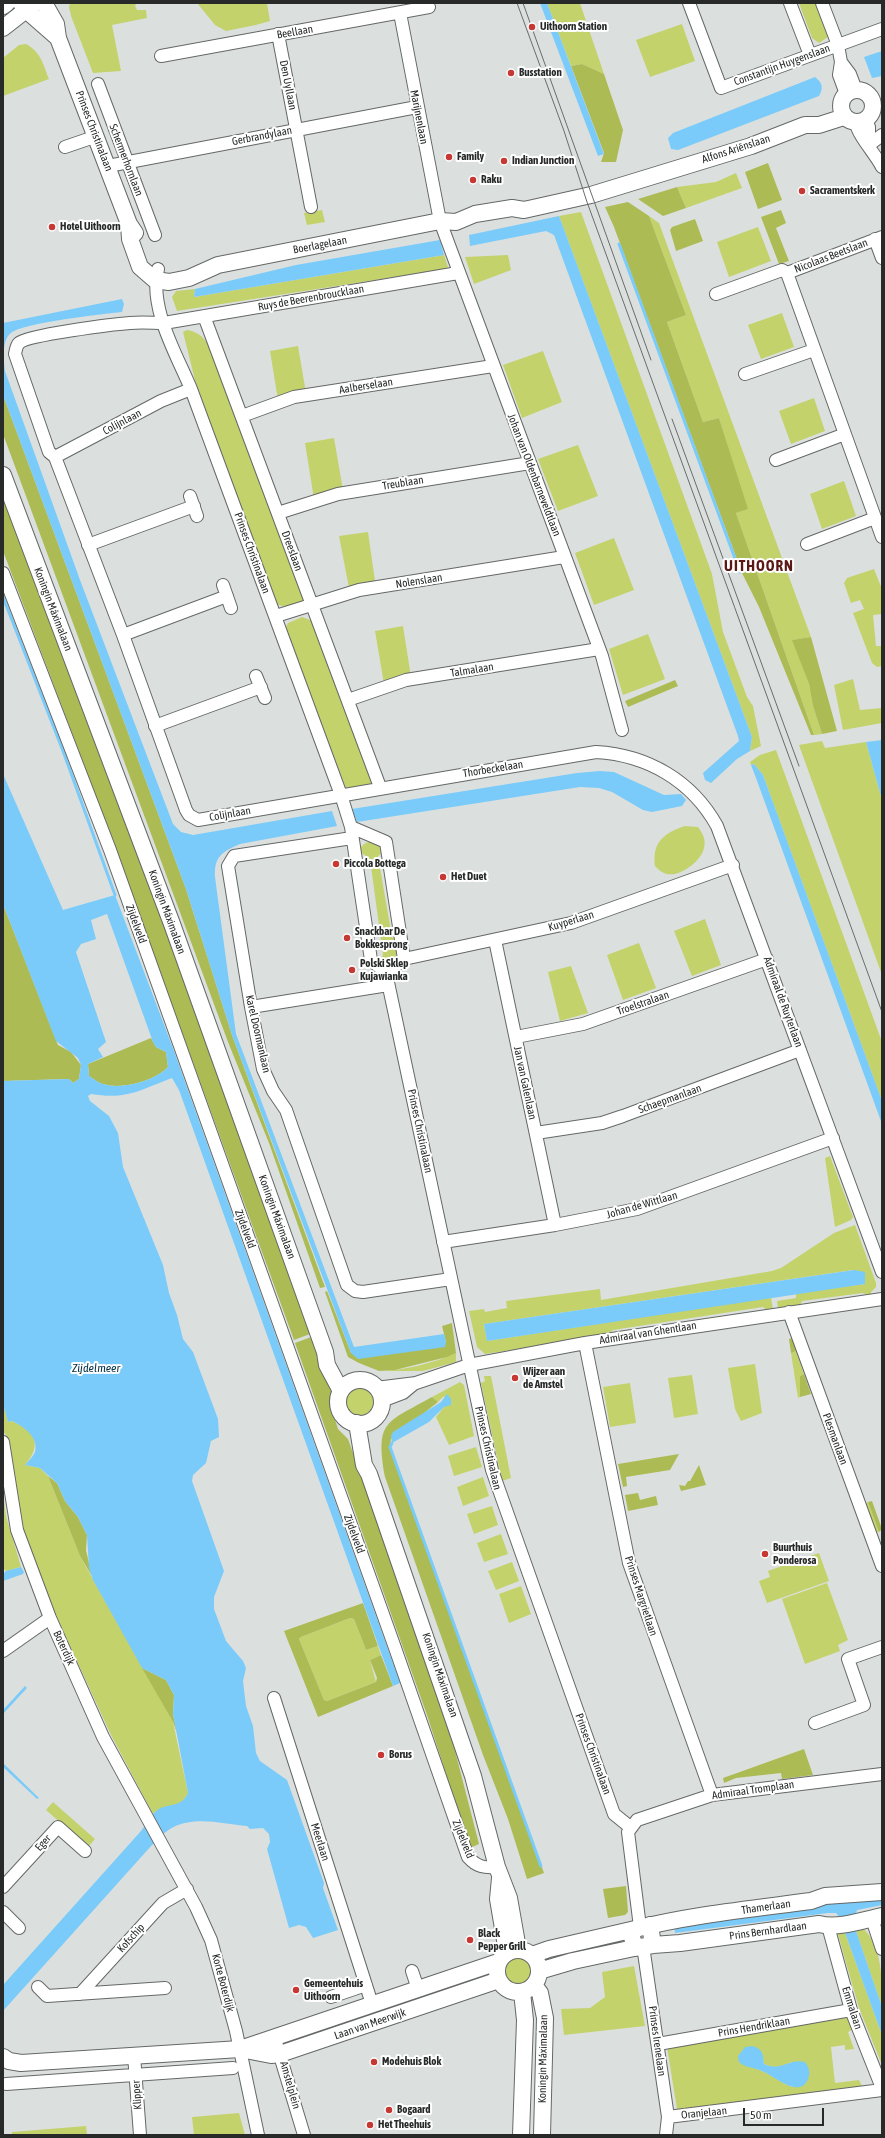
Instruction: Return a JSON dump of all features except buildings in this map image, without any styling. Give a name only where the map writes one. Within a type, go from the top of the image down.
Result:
[{"type":"street","points":[[3,6],[7,3]]},
{"type":"street","name":"Prinses Christinalaan","points":[[44,3],[56,24],[58,38],[97,136],[129,224],[148,262],[157,274],[156,296],[172,348],[191,389],[341,794],[351,832],[371,960],[387,979],[497,1487],[614,1814],[630,1827]]},
{"type":"street","name":"Constantijn Huygenslaan","points":[[689,3],[721,88],[882,29]]},
{"type":"street","points":[[790,3],[810,55]]},
{"type":"street","points":[[822,3],[838,45],[841,62],[850,74],[862,105],[857,131],[869,145],[882,167]]},
{"type":"street","points":[[3,28],[28,5]]},
{"type":"street","name":"Prinses Christinalaan","points":[[28,5],[58,38]]},
{"type":"street","name":"Beellaan","points":[[161,56],[429,7]]},
{"type":"street","name":"Marijnenlaan","points":[[400,13],[440,221]]},
{"type":"street","name":"Den Uyllaan","points":[[278,34],[311,207]]},
{"type":"street","name":"Schermerhornlaan","points":[[98,84],[155,235]]},
{"type":"street","name":"Alfons Ariënslaan","points":[[586,191],[651,178],[666,170],[751,146],[805,125],[817,116],[862,105]]},
{"type":"street","name":"Gerbrandylaan","points":[[108,166],[297,128],[417,107]]},
{"type":"street","points":[[869,145],[882,135]]},
{"type":"street","points":[[65,147],[97,136]]},
{"type":"street","name":"Boerlagelaan","points":[[157,274],[187,270],[201,271],[218,265],[440,221],[456,222],[475,214],[512,208],[524,210],[586,191]]},
{"type":"street","name":"Johan van Oldenbarneveldtlaan","points":[[440,221],[458,273],[599,649],[622,730]]},
{"type":"street","points":[[878,238],[882,258]]},
{"type":"street","name":"Nicolaas Beetslaan","points":[[787,273],[878,238]]},
{"type":"street","name":"Nicolaas Beetslaan","points":[[716,294],[782,270],[787,273],[882,537]]},
{"type":"street","name":"Ruys de Beerenbroucklaan","points":[[164,322],[458,273]]},
{"type":"street","name":"Dreeslaan","points":[[204,316],[380,787]]},
{"type":"street","name":"Colijnlaan","points":[[164,322],[110,319],[24,334],[16,348],[15,354],[48,452],[55,458],[123,635],[155,726],[189,815],[198,820],[341,794]]},
{"type":"street","points":[[745,374],[814,350]]},
{"type":"street","name":"Aalberselaan","points":[[242,416],[294,397],[493,366]]},
{"type":"street","name":"Colijnlaan","points":[[55,458],[161,401],[191,389]]},
{"type":"street","points":[[776,460],[845,434]]},
{"type":"street","name":"Treublaan","points":[[278,513],[338,494],[530,464]]},
{"type":"street","name":"Koningin Máximalaan","points":[[3,475],[172,924],[325,1352],[327,1365],[346,1387]]},
{"type":"street","points":[[88,545],[194,506]]},
{"type":"street","points":[[807,544],[875,518]]},
{"type":"street","name":"Nolenslaan","points":[[276,616],[312,606],[359,590],[564,557]]},
{"type":"street","name":"Zijdelveld","points":[[3,573],[110,850],[394,1645],[468,1857],[475,1864],[498,1873]]},
{"type":"street","points":[[123,635],[229,602],[223,585]]},
{"type":"street","name":"Talmalaan","points":[[348,700],[406,680],[599,649]]},
{"type":"street","points":[[155,726],[261,687]]},
{"type":"street","name":"Thorbeckelaan","points":[[341,794],[596,752],[622,754],[644,762]]},
{"type":"street","name":"Admiraal de Ruyterlaan","points":[[644,762],[665,771],[684,784],[701,801],[717,826],[733,864],[882,1272]]},
{"type":"street","points":[[251,1007],[387,979],[404,959],[386,842],[351,832]]},
{"type":"street","name":"Karel Doormanlaan","points":[[351,832],[234,856],[228,866],[251,1007],[263,1069],[273,1091],[286,1110],[348,1285],[355,1291],[363,1292],[451,1279]]},
{"type":"street","name":"Kuyperlaan","points":[[404,959],[571,923],[733,864]]},
{"type":"street","name":"Jan van Galenlaan","points":[[495,940],[555,1225]]},
{"type":"street","name":"Troelstralaan","points":[[516,1037],[583,1024],[767,959]]},
{"type":"street","name":"Schaepmanlaan","points":[[536,1133],[602,1123],[800,1050]]},
{"type":"street","name":"Johan de Wittlaan","points":[[443,1242],[555,1225],[650,1205],[833,1138]]},
{"type":"street","name":"Admiraal van Ghentlaan","points":[[379,1394],[403,1393],[416,1383],[470,1365],[585,1343],[882,1299]]},
{"type":"street","name":"Plesmanlaan","points":[[789,1312],[882,1566]]},
{"type":"street","name":"Prinses Margrietlaan","points":[[585,1343],[629,1563],[712,1795]]},
{"type":"street","points":[[367,1382],[379,1394],[378,1414],[362,1423],[347,1420],[340,1411],[338,1401],[346,1387],[367,1382]]},
{"type":"street","name":"Koningin Máximalaan","points":[[362,1423],[364,1465],[370,1474],[474,1776],[498,1873],[498,1899],[514,1955]]},
{"type":"street","name":"Boterdijk","points":[[3,1442],[17,1530],[50,1618],[103,1737],[160,1841]]},
{"type":"street","points":[[3,1651],[50,1618]]},
{"type":"street","points":[[815,1723],[864,1705],[848,1659],[882,1647]]},
{"type":"street","name":"Meerlaan","points":[[274,1698],[366,1985]]},
{"type":"street","name":"Admiraal Tromplaan","points":[[630,1827],[637,1820],[712,1795],[882,1774]]},
{"type":"street","name":"Eger","points":[[3,1887],[58,1826],[85,1851]]},
{"type":"street","points":[[532,1982],[536,1960],[514,1955],[496,1974],[504,1987],[511,1991],[532,1982],[573,1961],[643,1946],[629,1847],[628,1832],[630,1827]]},
{"type":"street","name":"Korte Boterdijk","points":[[160,1841],[187,1889],[211,1940],[240,2049],[258,2135]]},
{"type":"street","name":"Kofschip","points":[[80,1994],[163,1903],[187,1889]]},
{"type":"street","name":"Thamerlaan","points":[[514,1955],[549,1949],[641,1928],[811,1900],[825,1896],[882,1892]]},
{"type":"street","points":[[3,1912],[19,1928]]},
{"type":"street","points":[[877,1918],[882,1949]]},
{"type":"street","name":"Prins Bernhardlaan","points":[[643,1946],[680,1943],[819,1924],[828,1926],[877,1918]]},
{"type":"street","name":"Emmalaan","points":[[828,1926],[851,2010],[882,2089]]},
{"type":"street","name":"Prinses Irenelaan","points":[[643,1946],[668,2117],[666,2135]]},
{"type":"street","name":"Laan van Meerwijk","points":[[240,2049],[274,2036],[418,1989],[514,1955]]},
{"type":"street","points":[[412,1972],[418,1989]]},
{"type":"street","name":"Laan van Meerwijk","points":[[3,2056],[13,2062],[21,2063],[240,2049],[271,2055],[280,2054],[499,1980]]},
{"type":"street","name":"Koningin Máximalaan","points":[[522,2135],[525,2020],[532,1982]]},
{"type":"street","name":"Koningin Máximalaan","points":[[532,1982],[540,1993],[546,2018],[542,2135]]},
{"type":"street","points":[[330,1997],[366,1985]]},
{"type":"street","name":"Laan van Meerwijk","points":[[366,1985],[372,2004]]},
{"type":"street","points":[[38,1987],[47,1996],[165,1988]]},
{"type":"street","name":"Prins Hendriklaan","points":[[658,2044],[851,2010]]},
{"type":"street","name":"Amstelplein","points":[[274,2036],[304,2135]]},
{"type":"street","name":"Klipper","points":[[134,2055],[140,2135]]},
{"type":"street","points":[[6,2084],[233,2068]]},
{"type":"street","name":"Oranjelaan","points":[[668,2117],[882,2089]]},
{"type":"green space","points":[[70,3],[137,3],[135,6],[137,10],[146,10],[147,18],[112,25],[121,71],[93,73],[71,16],[69,7]]},
{"type":"green space","points":[[197,3],[267,3],[270,21],[226,31],[215,25]]},
{"type":"green space","points":[[547,3],[580,3],[604,74],[582,64],[571,66]]},
{"type":"green space","points":[[799,3],[817,3],[828,37],[819,43],[812,38]]},
{"type":"green space","points":[[682,24],[695,61],[650,77],[636,40]]},
{"type":"green space","points":[[26,44],[38,55],[43,63],[49,79],[3,96],[3,58],[19,45]]},
{"type":"green space","points":[[582,64],[604,74],[623,130],[616,162],[601,162],[604,153],[571,66]]},
{"type":"green space","points":[[768,163],[782,200],[758,209],[745,172]]},
{"type":"green space","points":[[736,173],[742,188],[686,208],[677,187],[716,182]]},
{"type":"green space","points":[[677,187],[686,208],[663,216],[638,199]]},
{"type":"green space","points":[[628,202],[649,216],[686,315],[667,322],[703,422],[719,418],[748,509],[736,513],[814,735],[811,735],[759,607],[742,573],[614,227],[605,207]]},
{"type":"green space","points":[[322,210],[325,222],[307,225],[304,213]]},
{"type":"green space","points":[[781,210],[786,223],[776,228],[789,261],[779,264],[761,217]]},
{"type":"green space","points":[[581,212],[712,574],[723,632],[747,697],[753,706],[761,746],[750,751],[752,737],[559,216]]},
{"type":"green space","points":[[649,216],[659,223],[811,637],[793,640],[809,684],[813,706],[822,734],[814,735],[736,513],[747,509],[719,418],[703,422],[667,322],[686,315]]},
{"type":"green space","points":[[695,219],[703,241],[676,251],[670,230],[672,227]]},
{"type":"green space","points":[[758,227],[771,261],[729,277],[717,242]]},
{"type":"green space","points":[[444,255],[448,267],[445,269],[177,311],[172,297],[176,291],[195,289],[194,297]]},
{"type":"green space","points":[[508,255],[511,270],[474,284],[465,257]]},
{"type":"green space","points":[[782,313],[794,347],[761,359],[748,325]]},
{"type":"green space","points":[[187,330],[200,335],[206,341],[213,353],[306,602],[288,608],[276,604],[195,380],[183,332]]},
{"type":"green space","points":[[298,346],[306,393],[278,400],[270,351]]},
{"type":"green space","points":[[543,351],[562,402],[522,418],[503,365]]},
{"type":"green space","points":[[3,395],[186,889],[232,1035],[325,1287],[320,1288],[269,1143],[228,1042],[3,434]]},
{"type":"green space","points":[[814,398],[825,431],[791,444],[779,411]]},
{"type":"green space","points":[[334,438],[343,490],[314,499],[305,443]]},
{"type":"green space","points":[[578,445],[598,496],[558,511],[538,459]]},
{"type":"green space","points":[[844,481],[856,516],[822,529],[810,494]]},
{"type":"green space","points":[[3,495],[167,926],[310,1334],[294,1340],[106,823],[3,551]]},
{"type":"green space","points":[[368,532],[375,581],[349,588],[339,536]]},
{"type":"green space","points":[[614,538],[634,590],[594,605],[575,553]]},
{"type":"green space","points":[[874,569],[882,589],[882,614],[873,615],[876,646],[882,646],[882,666],[877,667],[872,663],[853,613],[864,609],[860,600],[851,603],[844,583],[847,578]]},
{"type":"green space","points":[[302,617],[313,621],[371,778],[372,785],[346,788],[285,629],[288,623]]},
{"type":"green space","points":[[403,626],[411,677],[384,684],[375,631]]},
{"type":"green space","points":[[648,634],[665,679],[623,695],[609,649]]},
{"type":"green space","points":[[811,637],[837,731],[822,734],[813,706],[809,684],[792,640]]},
{"type":"green space","points":[[853,679],[860,710],[882,708],[882,723],[843,730],[834,685]]},
{"type":"green space","points":[[675,680],[678,686],[628,707],[625,701]]},
{"type":"green space","points":[[822,741],[825,748],[866,742],[882,800],[882,975],[799,745]]},
{"type":"green space","points":[[776,750],[882,1042],[882,1101],[763,775],[754,764],[751,765],[750,762],[760,755]]},
{"type":"green space","points":[[685,826],[698,827],[704,837],[705,842],[702,853],[693,864],[681,872],[668,874],[662,872],[655,866],[655,851],[658,845],[665,835]]},
{"type":"green space","points":[[375,841],[382,846],[384,852],[378,856],[392,937],[397,941],[396,958],[390,962],[379,961],[383,955],[370,859],[359,851],[365,843]]},
{"type":"green space","points":[[3,904],[58,1045],[71,1052],[81,1065],[79,1079],[73,1083],[69,1079],[3,1081]]},
{"type":"green space","points":[[705,919],[721,965],[692,976],[674,931]]},
{"type":"green space","points":[[639,943],[656,988],[623,1000],[607,955]]},
{"type":"green space","points":[[571,966],[588,1013],[560,1021],[548,972]]},
{"type":"green space","points":[[151,1038],[156,1047],[166,1052],[168,1067],[162,1072],[138,1083],[119,1086],[111,1086],[98,1082],[89,1076],[88,1064]]},
{"type":"green space","points":[[830,1156],[853,1217],[851,1220],[835,1227],[825,1158]]},
{"type":"green space","points":[[855,1225],[876,1283],[876,1287],[871,1292],[871,1295],[863,1293],[802,1301],[800,1306],[778,1309],[777,1301],[796,1298],[796,1293],[865,1284],[853,1270],[484,1324],[487,1341],[771,1297],[773,1310],[768,1311],[763,1307],[613,1330],[607,1335],[485,1354],[477,1347],[469,1311],[484,1309],[485,1312],[507,1308],[506,1301],[600,1289],[601,1300],[772,1271],[781,1268],[834,1233]]},
{"type":"green space","points":[[327,1291],[351,1353],[446,1342],[442,1326],[452,1323],[456,1353],[447,1357],[395,1370],[379,1371],[359,1363],[348,1357],[325,1292]]},
{"type":"green space","points":[[311,1337],[331,1391],[330,1404],[338,1429],[348,1439],[444,1708],[479,1844],[470,1848],[427,1715],[295,1343]]},
{"type":"green space","points":[[792,1338],[796,1351],[791,1353],[789,1339]]},
{"type":"green space","points":[[796,1351],[804,1374],[800,1376],[800,1397],[798,1398],[791,1353]]},
{"type":"green space","points":[[456,1353],[456,1362],[423,1371],[382,1371],[419,1365]]},
{"type":"green space","points":[[755,1364],[762,1413],[741,1421],[735,1409],[728,1368]]},
{"type":"green space","points":[[804,1374],[811,1394],[800,1397],[800,1376]]},
{"type":"green space","points":[[692,1375],[698,1414],[674,1418],[668,1378]]},
{"type":"green space","points":[[484,1376],[491,1376],[511,1478],[502,1481],[481,1383],[485,1381]]},
{"type":"green space","points":[[460,1382],[464,1385],[474,1436],[449,1445],[436,1417],[444,1407],[444,1396],[438,1402],[432,1397]]},
{"type":"green space","points":[[630,1383],[636,1423],[610,1427],[603,1387]]},
{"type":"green space","points":[[360,1388],[370,1392],[374,1402],[370,1412],[360,1416],[350,1412],[346,1402],[350,1392]]},
{"type":"green space","points":[[432,1397],[438,1402],[391,1439],[390,1447],[544,1873],[527,1879],[508,1819],[483,1755],[385,1477],[382,1458],[383,1433],[394,1419]]},
{"type":"green space","points":[[3,1404],[8,1422],[12,1421],[20,1425],[31,1434],[34,1439],[34,1451],[25,1465],[40,1468],[48,1476],[80,1556],[173,1722],[188,1793],[181,1802],[153,1814],[111,1735],[59,1622],[22,1534],[8,1438],[3,1431]]},
{"type":"green space","points":[[476,1447],[482,1467],[454,1476],[448,1456]]},
{"type":"green space","points":[[679,1454],[670,1470],[626,1477],[627,1486],[623,1487],[618,1464]]},
{"type":"green space","points":[[699,1465],[706,1485],[681,1491],[679,1485],[685,1486],[688,1481],[690,1481]]},
{"type":"green space","points":[[48,1476],[57,1483],[65,1501],[78,1517],[87,1535],[86,1550],[92,1576],[80,1556]]},
{"type":"green space","points":[[483,1477],[489,1496],[463,1506],[457,1487]]},
{"type":"green space","points":[[3,1492],[6,1516],[21,1567],[6,1571],[3,1568]]},
{"type":"green space","points":[[638,1493],[640,1500],[656,1496],[658,1505],[628,1511],[625,1495]]},
{"type":"green space","points":[[872,1501],[882,1529],[879,1532],[868,1502]]},
{"type":"green space","points":[[868,1502],[879,1532],[876,1533],[865,1504]]},
{"type":"green space","points":[[492,1506],[498,1525],[474,1534],[467,1514]]},
{"type":"green space","points":[[501,1534],[508,1554],[484,1562],[477,1543]]},
{"type":"green space","points":[[819,1553],[829,1581],[767,1603],[759,1581],[770,1577],[768,1571]]},
{"type":"green space","points":[[512,1562],[519,1581],[496,1590],[488,1571]]},
{"type":"green space","points":[[827,1583],[848,1640],[838,1645],[840,1651],[805,1664],[782,1599]]},
{"type":"green space","points":[[521,1586],[531,1614],[509,1623],[499,1594]]},
{"type":"green space","points":[[363,1603],[378,1646],[366,1650],[354,1619],[350,1618],[299,1639],[324,1700],[327,1701],[376,1682],[377,1678],[370,1660],[381,1655],[393,1686],[318,1717],[284,1631]]},
{"type":"green space","points":[[350,1618],[354,1619],[366,1650],[378,1646],[381,1655],[370,1660],[376,1682],[327,1701],[324,1700],[299,1639]]},
{"type":"green space","points":[[142,1668],[166,1680],[174,1695],[173,1714],[177,1733],[173,1722]]},
{"type":"green space","points":[[804,1749],[813,1775],[782,1779],[781,1773],[736,1778],[724,1783],[723,1778]]},
{"type":"green space","points":[[53,1802],[95,1839],[88,1847],[46,1810]]},
{"type":"green space","points":[[626,1886],[628,1912],[625,1915],[608,1918],[603,1889]]},
{"type":"green space","points":[[862,1927],[869,1935],[878,1954],[882,1986],[882,2007],[855,1928]]},
{"type":"green space","points":[[844,1930],[882,2035],[882,2065],[859,2008],[837,1931]]},
{"type":"green space","points":[[518,1957],[528,1961],[532,1971],[528,1981],[518,1985],[508,1981],[504,1971],[508,1961]]},
{"type":"green space","points":[[634,1966],[645,2026],[564,2035],[561,2009],[590,2008],[605,1997],[602,1972]]},
{"type":"green space","points":[[849,2015],[854,2029],[848,2032],[854,2049],[845,2050],[845,2045],[831,2047],[835,2083],[859,2080],[863,2088],[677,2109],[667,2047]],"holes":[[[763,2058],[764,2064],[778,2067],[792,2062],[793,2087],[761,2070],[756,2069]]]},
{"type":"green space","points":[[239,2113],[245,2135],[194,2135],[192,2117]]},
{"type":"green space","points":[[86,2126],[87,2135],[12,2135],[12,2132]]},
{"type":"water","points":[[540,3],[547,3],[604,154],[598,156]]},
{"type":"water","points":[[882,51],[882,76],[872,78],[864,57]]},
{"type":"water","points":[[815,77],[822,85],[819,96],[678,150],[671,149],[668,138],[673,133]]},
{"type":"water","points":[[559,216],[752,737],[750,751],[737,759],[711,783],[705,780],[703,773],[739,741],[738,736],[554,235],[546,231],[470,246],[469,235]]},
{"type":"water","points":[[440,240],[444,255],[194,297],[195,289],[296,265]]},
{"type":"water","points":[[122,299],[124,304],[122,312],[46,322],[18,329],[11,333],[8,336],[4,346],[5,371],[80,580],[173,824],[181,832],[193,835],[332,811],[337,826],[240,844],[224,852],[218,859],[215,877],[236,1034],[354,1347],[444,1334],[446,1342],[445,1347],[358,1359],[351,1353],[232,1035],[186,889],[3,395],[3,323]]},
{"type":"water","points":[[882,740],[882,800],[866,742]]},
{"type":"water","points":[[754,764],[763,775],[882,1101],[882,1124],[751,765]]},
{"type":"water","points":[[600,771],[614,772],[664,795],[681,794],[686,800],[682,806],[652,812],[643,810],[612,792],[599,788],[580,787],[357,822],[352,809],[577,773]]},
{"type":"water","name":"Zijdelmeer","points":[[3,774],[63,910],[115,895],[174,1051],[400,1683],[393,1686],[179,1090],[172,1078],[142,1090],[124,1095],[104,1096],[91,1094],[88,1096],[90,1101],[109,1116],[118,1133],[123,1167],[163,1265],[169,1293],[177,1315],[183,1339],[193,1352],[218,1419],[219,1437],[211,1441],[206,1463],[193,1475],[192,1481],[224,1571],[214,1597],[214,1609],[226,1641],[243,1661],[246,1668],[243,1681],[246,1706],[253,1726],[256,1753],[260,1761],[287,1780],[324,1883],[323,1888],[338,1930],[313,1938],[306,1927],[299,1925],[289,1928],[267,1849],[270,1842],[269,1834],[263,1828],[250,1829],[247,1826],[198,1821],[188,1822],[165,1832],[152,1845],[3,2011],[3,1985],[141,1831],[154,1813],[160,1808],[182,1801],[188,1793],[173,1714],[174,1695],[166,1680],[142,1668],[93,1580],[89,1568],[87,1535],[78,1517],[65,1501],[57,1483],[40,1468],[25,1465],[35,1452],[35,1442],[29,1433],[21,1426],[12,1421],[8,1422],[3,1404],[3,1081],[69,1079],[73,1083],[79,1079],[81,1065],[78,1058],[56,1041],[3,904]],"holes":[[[107,914],[156,1047],[166,1052],[168,1067],[155,1076],[138,1083],[119,1086],[111,1086],[101,1083],[89,1076],[88,1064],[103,1057],[98,1049],[106,1042],[76,952],[81,944],[96,939],[91,920]]]},
{"type":"water","points":[[854,1270],[865,1272],[865,1284],[487,1341],[484,1324]]},
{"type":"water","points":[[447,1394],[451,1399],[451,1405],[444,1407],[429,1422],[392,1443],[391,1436],[393,1432],[441,1402]]},
{"type":"water","points":[[21,1567],[24,1572],[23,1574],[3,1581],[3,1574],[6,1571]]},
{"type":"water","points":[[25,1686],[27,1688],[3,1714],[3,1710]]},
{"type":"water","points":[[3,1763],[39,1798],[37,1799],[3,1767]]},
{"type":"water","points":[[882,1896],[882,1905],[857,1910],[855,1916],[841,1919],[836,1913],[828,1913],[675,1933],[674,1924]]},
{"type":"water","points":[[855,1928],[882,2007],[882,2035],[844,1930]]},
{"type":"water","points":[[752,2046],[760,2050],[763,2055],[764,2064],[770,2066],[780,2066],[799,2061],[805,2062],[809,2074],[804,2085],[793,2087],[762,2071],[739,2062],[738,2056],[745,2047]]},
{"type":"waterway","points":[[619,244],[740,572]]},
{"type":"waterway","points":[[3,597],[63,751],[115,895]]},
{"type":"waterway","points":[[392,1443],[390,1447],[541,1866]]},
{"type":"tram line","points":[[517,3],[564,131],[587,202],[882,1012]]},
{"type":"tram line","points":[[523,3],[651,360]]},
{"type":"tram line","points":[[672,419],[799,766]]},
{"type":"place","name":"Uithoorn Station","points":[[532,27]]},
{"type":"place","name":"Busstation","points":[[511,73]]},
{"type":"place","name":"Family","points":[[449,157]]},
{"type":"place","name":"Indian Junction","points":[[504,161]]},
{"type":"place","name":"Raku","points":[[473,180]]},
{"type":"place","name":"Sacramentskerk","points":[[802,191]]},
{"type":"place","name":"Hotel Uithoorn","points":[[52,227]]},
{"type":"place","name":"Piccola Bottega","points":[[336,864]]},
{"type":"place","name":"Het Duet","points":[[443,877]]},
{"type":"place","name":"Snackbar De Bokkesprong","points":[[347,938]]},
{"type":"place","name":"Polski Sklep Kujawianka","points":[[352,970]]},
{"type":"place","name":"Wijzer aan de Amstel","points":[[515,1378]]},
{"type":"place","name":"Buurthuis Ponderosa","points":[[765,1554]]},
{"type":"place","name":"Borus","points":[[381,1755]]},
{"type":"place","name":"Black Pepper Grill","points":[[470,1940]]},
{"type":"place","name":"Gemeentehuis Uithoorn","points":[[296,1990]]},
{"type":"place","name":"Modehuis Blok","points":[[374,2062]]},
{"type":"place","name":"Bogaard","points":[[389,2110]]},
{"type":"place","name":"Het Theehuis","points":[[370,2125]]},
{"type":"district","name":"UITHOORN","points":[[759,566]]}]
